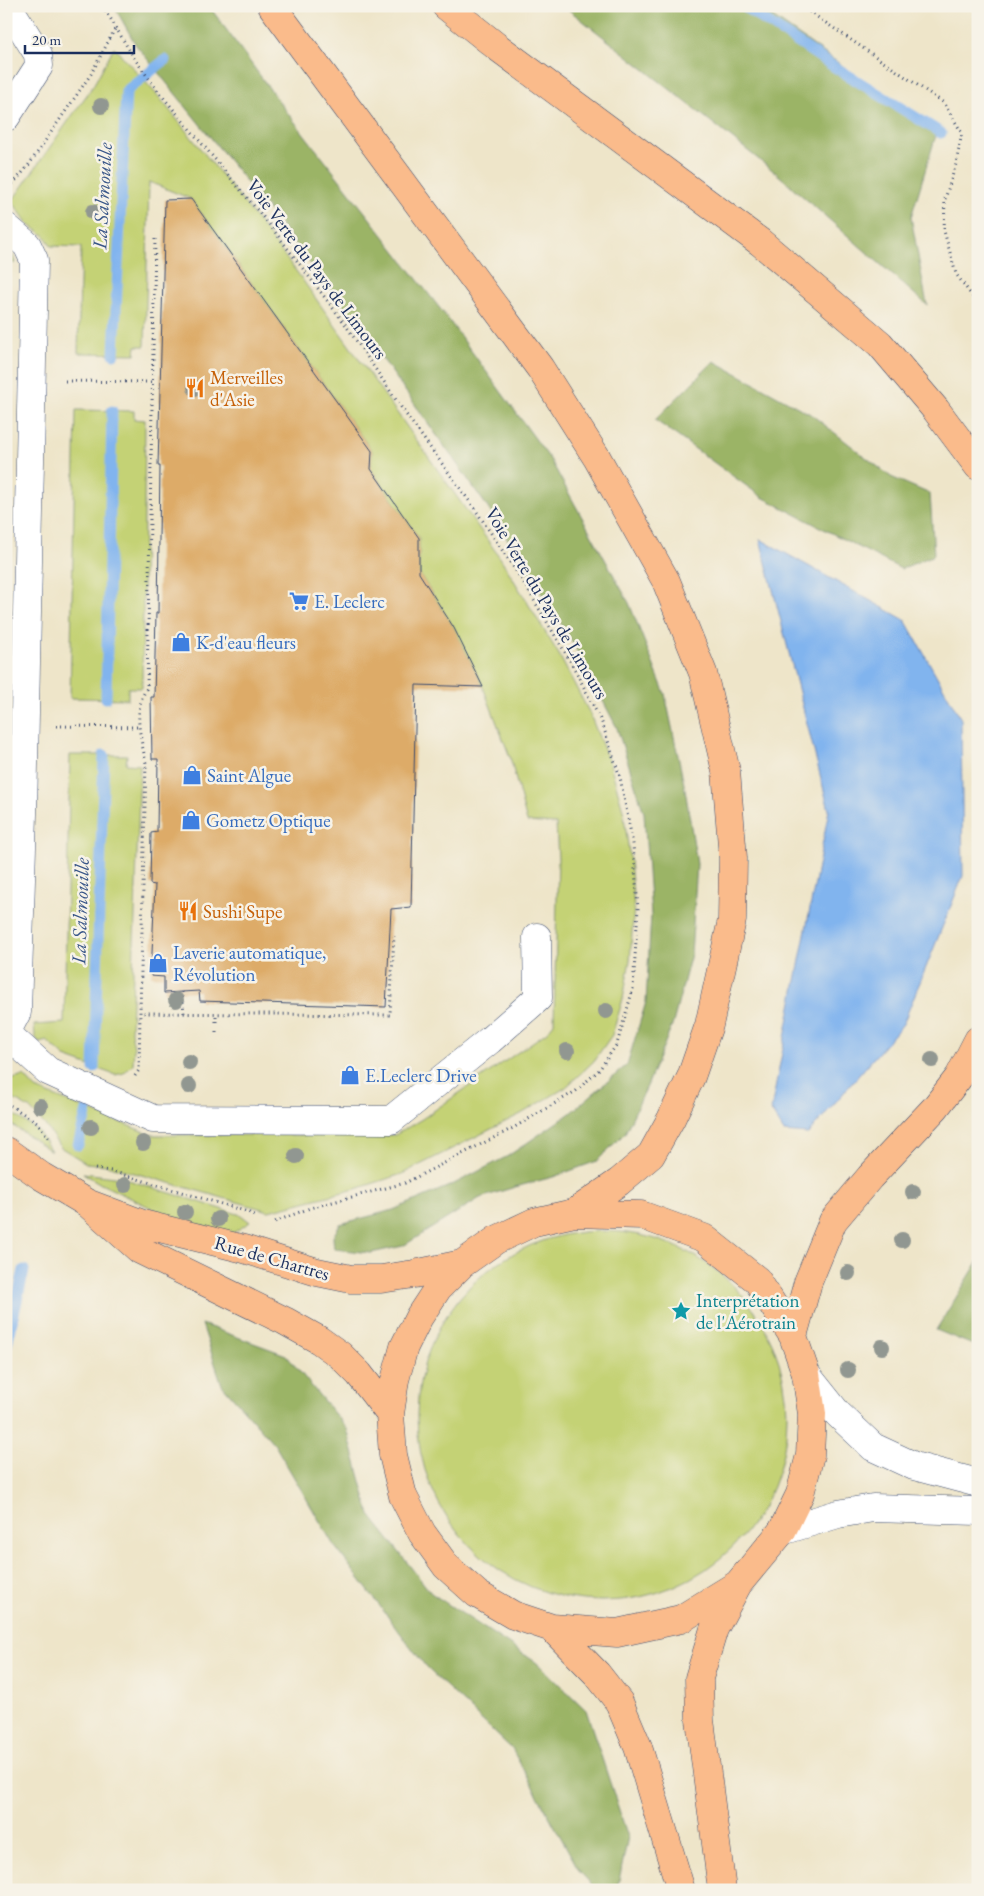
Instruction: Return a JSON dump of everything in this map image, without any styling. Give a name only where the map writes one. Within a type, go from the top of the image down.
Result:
[{"type":"main road","points":[[272,6],[540,368],[597,458],[666,581],[703,673],[726,772],[733,858],[732,920],[711,1016],[691,1077],[671,1119],[650,1155],[619,1182],[574,1213]]},
{"type":"main road","points":[[446,6],[504,52],[760,242],[880,344],[936,410],[978,466]]},
{"type":"main road","points":[[793,1336],[808,1282],[833,1221],[870,1177],[935,1108],[959,1077],[978,1040]]},
{"type":"main road","name":"Rue de Chartres","points":[[6,1151],[41,1176],[86,1203],[140,1250],[319,1340],[340,1355],[359,1374],[390,1414]]},
{"type":"main road","name":"Rue de Chartres","points":[[86,1203],[143,1224],[244,1249],[317,1272],[351,1279],[381,1279],[462,1264]]},
{"type":"main road","points":[[722,1890],[700,1720],[699,1678],[714,1629],[738,1584],[782,1531],[800,1494],[810,1455],[812,1414],[806,1374],[793,1336],[757,1280],[704,1238],[641,1215],[574,1213],[534,1222],[496,1240],[462,1264],[433,1296],[419,1317],[404,1347],[395,1380],[390,1414],[393,1455],[403,1496],[422,1533],[446,1566],[477,1594],[513,1614],[552,1628],[617,1633],[682,1618],[738,1584]]},
{"type":"main road","points":[[552,1628],[597,1674],[619,1702],[638,1747],[681,1890]]},
{"type":"street","points":[[6,117],[39,66],[38,54],[8,6]]},
{"type":"street","points":[[6,227],[26,245],[34,260],[23,814],[17,1012],[6,1033],[48,1071],[153,1119],[391,1120],[490,1040],[538,998],[537,937]]},
{"type":"street","points":[[806,1374],[838,1414],[873,1447],[914,1466],[978,1483]]},
{"type":"street","points":[[782,1531],[838,1514],[873,1508],[978,1511]]},
{"type":"path","name":"Voie Verte du Pays de Limours","points":[[103,6],[134,58],[158,91],[269,224],[339,316],[405,413],[473,506],[522,580],[572,664],[602,724],[620,777],[633,844],[638,909],[633,989],[617,1044],[599,1070],[576,1091],[513,1128],[405,1183],[310,1208],[266,1226],[250,1238],[244,1249]]},
{"type":"path","points":[[802,6],[944,103],[962,133],[956,164],[945,199],[944,231],[956,274],[978,304]]},
{"type":"path","points":[[6,192],[28,166],[91,74],[116,28]]},
{"type":"path","points":[[132,1079],[139,1070],[146,763],[138,727],[140,698],[147,688],[155,239]]},
{"type":"path","points":[[31,379],[77,382],[152,382]]},
{"type":"path","points":[[70,726],[138,727]]},
{"type":"path","points":[[140,1013],[390,1015],[394,936]]},
{"type":"path","points":[[182,992],[184,1013]]},
{"type":"path","points":[[216,1013],[216,1032]]},
{"type":"path","points":[[6,1103],[37,1122],[51,1142]]},
{"type":"path","points":[[88,1168],[111,1170],[248,1212],[266,1226]]},
{"type":"green space","points":[[114,6],[209,6],[283,107],[445,315],[550,459],[629,603],[665,694],[685,789],[697,864],[691,954],[673,1023],[625,1133],[597,1161],[553,1177],[480,1198],[403,1246],[371,1253],[334,1249],[333,1237],[340,1224],[393,1210],[454,1184],[508,1156],[569,1114],[627,1065],[646,1002],[651,915],[644,813],[617,728],[573,643],[486,505],[377,351],[274,216],[136,45]]},
{"type":"green space","points":[[564,6],[757,6],[937,132],[911,217],[927,305],[776,173]]},
{"type":"green space","points":[[114,47],[159,97],[249,209],[299,275],[501,559],[558,653],[589,712],[611,767],[623,810],[630,859],[634,907],[630,960],[623,999],[612,1035],[593,1062],[565,1088],[521,1114],[402,1174],[359,1188],[269,1211],[106,1165],[86,1163],[60,1147],[45,1125],[29,1108],[6,1095],[6,1081],[24,1076],[36,1089],[152,1135],[395,1135],[422,1119],[547,1032],[554,1023],[558,858],[556,824],[527,822],[510,757],[483,687],[454,628],[419,573],[419,538],[371,469],[372,451],[191,199],[149,182],[145,346],[136,346],[135,354],[78,353],[81,247],[51,246],[45,236],[28,224],[12,201],[93,86]]},
{"type":"green space","points":[[6,245],[13,256],[15,263],[6,263]]},
{"type":"green space","points":[[714,361],[812,415],[891,477],[930,494],[934,555],[901,569],[762,497],[655,420]]},
{"type":"green space","points":[[76,410],[134,411],[134,419],[145,420],[142,688],[128,688],[128,699],[70,698]]},
{"type":"green space","points":[[70,755],[127,755],[126,764],[140,765],[131,1032],[134,1048],[133,1064],[124,1073],[115,1075],[65,1057],[47,1041],[39,1043],[35,1036],[34,1025],[64,1023]]},
{"type":"green space","points":[[6,1109],[38,1131],[51,1151],[6,1121]]},
{"type":"green space","points":[[83,1173],[122,1178],[241,1215],[250,1222],[230,1235],[164,1214],[101,1184]]},
{"type":"green space","points":[[584,1231],[620,1231],[656,1239],[689,1252],[720,1273],[745,1298],[766,1329],[773,1345],[784,1380],[787,1416],[784,1452],[766,1503],[745,1534],[720,1559],[689,1580],[656,1593],[620,1601],[584,1601],[548,1593],[515,1580],[484,1559],[459,1534],[438,1503],[425,1470],[417,1434],[417,1398],[425,1362],[438,1329],[459,1298],[484,1273],[515,1252],[548,1239]]},
{"type":"green space","points":[[978,1262],[978,1347],[936,1330]]},
{"type":"green space","points":[[202,1324],[286,1355],[347,1429],[370,1515],[431,1593],[537,1663],[586,1710],[628,1837],[617,1890],[597,1890],[580,1872],[512,1749],[426,1667],[333,1544],[275,1445],[222,1385]]},
{"type":"water","points":[[760,539],[905,620],[961,719],[963,876],[903,1024],[808,1134],[784,1132],[771,1110],[829,810]]},
{"type":"building","name":"E. Leclerc","points":[[191,199],[372,451],[371,469],[419,538],[419,573],[454,628],[483,687],[416,685],[411,907],[391,909],[386,1007],[200,1001],[199,991],[164,993],[164,977],[151,976],[155,885],[150,884],[151,833],[157,832],[158,759],[152,759],[151,697],[154,697],[156,613],[158,613],[160,466],[158,466],[165,200]]},
{"type":"waterway","points":[[743,6],[833,66],[941,133]]},
{"type":"waterway","name":"La Salmouille","points":[[114,354],[126,91],[165,60]]},
{"type":"waterway","name":"La Salmouille","points":[[106,698],[112,411]]},
{"type":"waterway","name":"La Salmouille","points":[[94,1068],[104,755]]},
{"type":"waterway","name":"La Salmouille","points":[[78,1145],[87,1110]]},
{"type":"waterway","name":"La Salmouille","points":[[6,1348],[24,1270]]},
{"type":"place","name":"Merveilles d'Asie","points":[[195,388]]},
{"type":"place","name":"E. Leclerc","points":[[299,601]]},
{"type":"place","name":"K-d'eau fleurs","points":[[181,642]]},
{"type":"place","name":"Saint Algue","points":[[192,775]]},
{"type":"place","name":"Gometz Optique","points":[[191,820]]},
{"type":"place","name":"Sushi Supe","points":[[188,911]]},
{"type":"place","name":"Laverie automatique, Révolution","points":[[158,963]]},
{"type":"place","name":"E.Leclerc Drive","points":[[350,1075]]},
{"type":"place","name":"Interprétation de l'Aérotrain","points":[[681,1311]]}]
